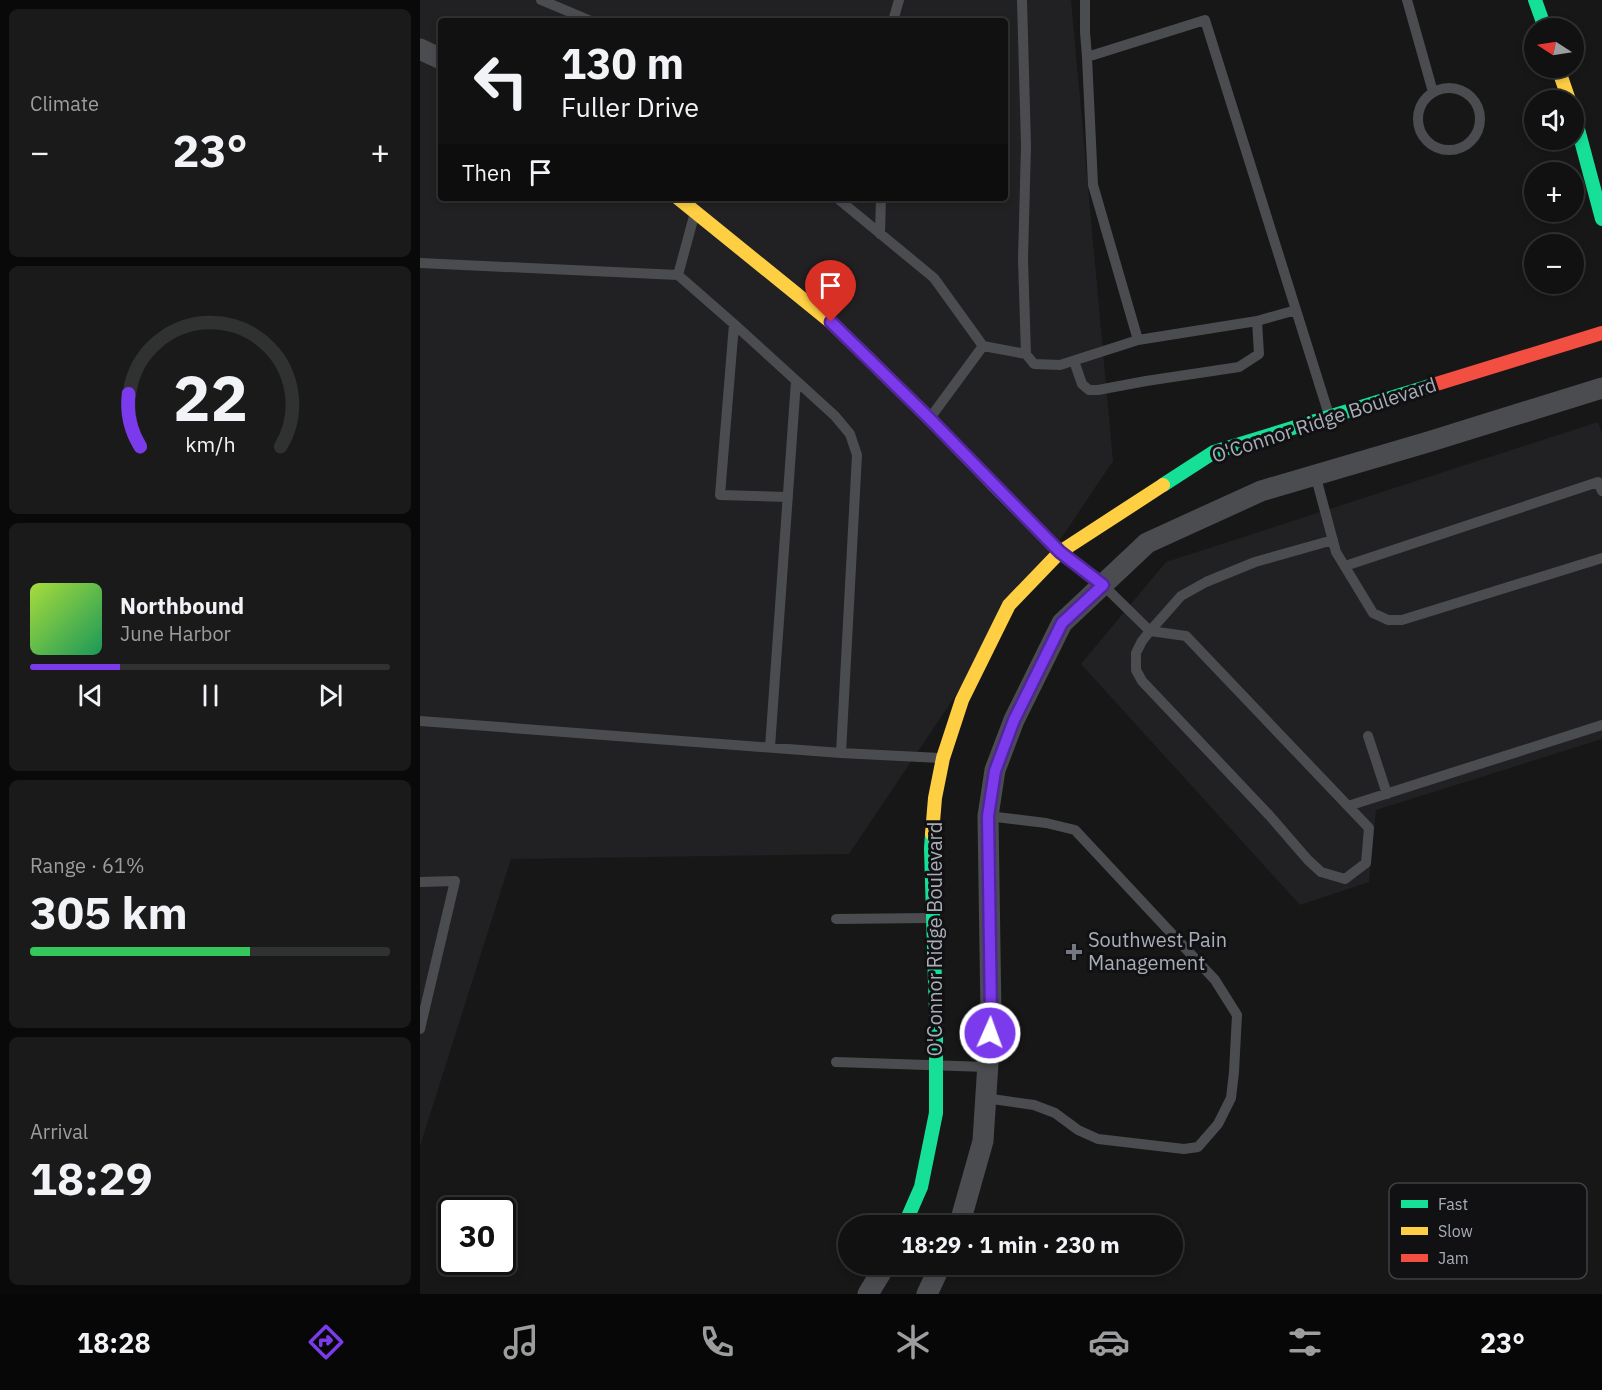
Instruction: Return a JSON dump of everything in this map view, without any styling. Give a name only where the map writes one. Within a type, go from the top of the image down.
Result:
[{"type":"street","points":[[1535,0],[1541,18]]},
{"type":"street","points":[[420,49],[438,58]]},
{"type":"street","points":[[1584,150],[1602,219]]},
{"type":"street","points":[[682,201],[831,322],[1060,552],[1103,585]]},
{"type":"street","name":"O'Connor Ridge Boulevard","points":[[909,1215],[921,1187],[936,1113],[931,848],[935,798],[944,758],[962,700],[1009,605],[1060,552],[1214,452],[1602,333]]},
{"type":"street","points":[[962,1215],[983,1140],[991,1016],[988,816],[995,771],[1010,730],[1062,623],[1147,543],[1261,490],[1428,442],[1602,388]]},
{"type":"street","points":[[868,1294],[879,1275]]},
{"type":"street","points":[[927,1294],[936,1275]]},
{"type":"lane","points":[[541,0],[584,18]]},
{"type":"lane","points":[[894,18],[898,0]]},
{"type":"lane","points":[[1022,0],[1026,146],[1023,259],[1026,354],[1034,364],[1060,365],[1138,340],[1257,321],[1296,310]]},
{"type":"lane","points":[[1085,0],[1092,184],[1138,340]]},
{"type":"lane","points":[[1407,0],[1433,92]]},
{"type":"lane","points":[[1087,57],[1205,20],[1329,417]]},
{"type":"lane","points":[[1443,88],[1454,88],[1472,97],[1481,116],[1476,136],[1469,144],[1451,151],[1440,150],[1424,138],[1419,129],[1418,118],[1425,99],[1433,92],[1443,88]]},
{"type":"lane","points":[[841,201],[934,278],[984,346],[1026,354]]},
{"type":"lane","points":[[880,234],[881,201]]},
{"type":"lane","points":[[678,275],[695,211]]},
{"type":"lane","points":[[420,263],[678,275],[835,416],[850,434],[857,455],[841,753]]},
{"type":"lane","points":[[1074,361],[1082,384],[1089,390],[1239,367],[1259,354],[1257,321]]},
{"type":"lane","points":[[734,324],[720,495],[788,497]]},
{"type":"lane","points":[[930,419],[984,346]]},
{"type":"lane","points":[[770,747],[796,381]]},
{"type":"lane","points":[[1315,474],[1336,552],[1373,613],[1388,620],[1402,620],[1602,558]]},
{"type":"lane","points":[[1345,566],[1598,482],[1602,491]]},
{"type":"lane","points":[[1103,585],[1150,631],[1186,636],[1369,828],[1366,863],[1345,879],[1321,872],[1308,860],[1142,681],[1136,670],[1136,653],[1142,641],[1150,631],[1181,596],[1206,582],[1255,562],[1333,540]]},
{"type":"lane","points":[[420,721],[841,753],[944,758]]},
{"type":"lane","points":[[1348,806],[1602,725]]},
{"type":"lane","points":[[1368,736],[1387,794]]},
{"type":"lane","points":[[985,1098],[1034,1105],[1055,1113],[1078,1130],[1098,1139],[1184,1149],[1198,1147],[1218,1124],[1231,1098],[1237,1015],[1215,980],[1075,830],[1046,823],[988,816]]},
{"type":"lane","points":[[420,882],[455,881],[420,1029]]},
{"type":"lane","points":[[836,919],[933,918]]},
{"type":"lane","points":[[836,1062],[987,1067]]},
{"type":"shaded area","points":[[420,0],[1071,0],[1113,461],[849,854],[511,859],[420,1146]]},
{"type":"shaded area","points":[[1598,422],[1602,434],[1602,739],[1376,810],[1369,882],[1300,905],[1081,664],[1166,562]]},
{"type":"traffic: fast","points":[[1535,0],[1541,18]]},
{"type":"traffic: fast","points":[[1584,150],[1602,219]]},
{"type":"traffic: fast","points":[[1163,485],[1214,452],[1433,385]]},
{"type":"traffic: fast","points":[[994,485],[1060,552],[1103,585]]},
{"type":"traffic: fast","points":[[909,1215],[921,1187],[936,1113],[932,834]]},
{"type":"traffic: slow","points":[[1561,78],[1566,90]]},
{"type":"traffic: slow","points":[[682,201],[831,322],[994,485]]},
{"type":"traffic: slow","points":[[932,834],[935,798],[943,758],[962,700],[1009,605],[1060,552],[1163,485]]},
{"type":"traffic: jam","points":[[1433,385],[1602,333]]},
{"type":"place","name":"Southwest Pain Management","points":[[1074,952]]},
{"type":"route","points":[[831,322],[1060,552],[1103,585],[1062,623],[1014,720],[995,771],[988,816],[990,1033]]}]
